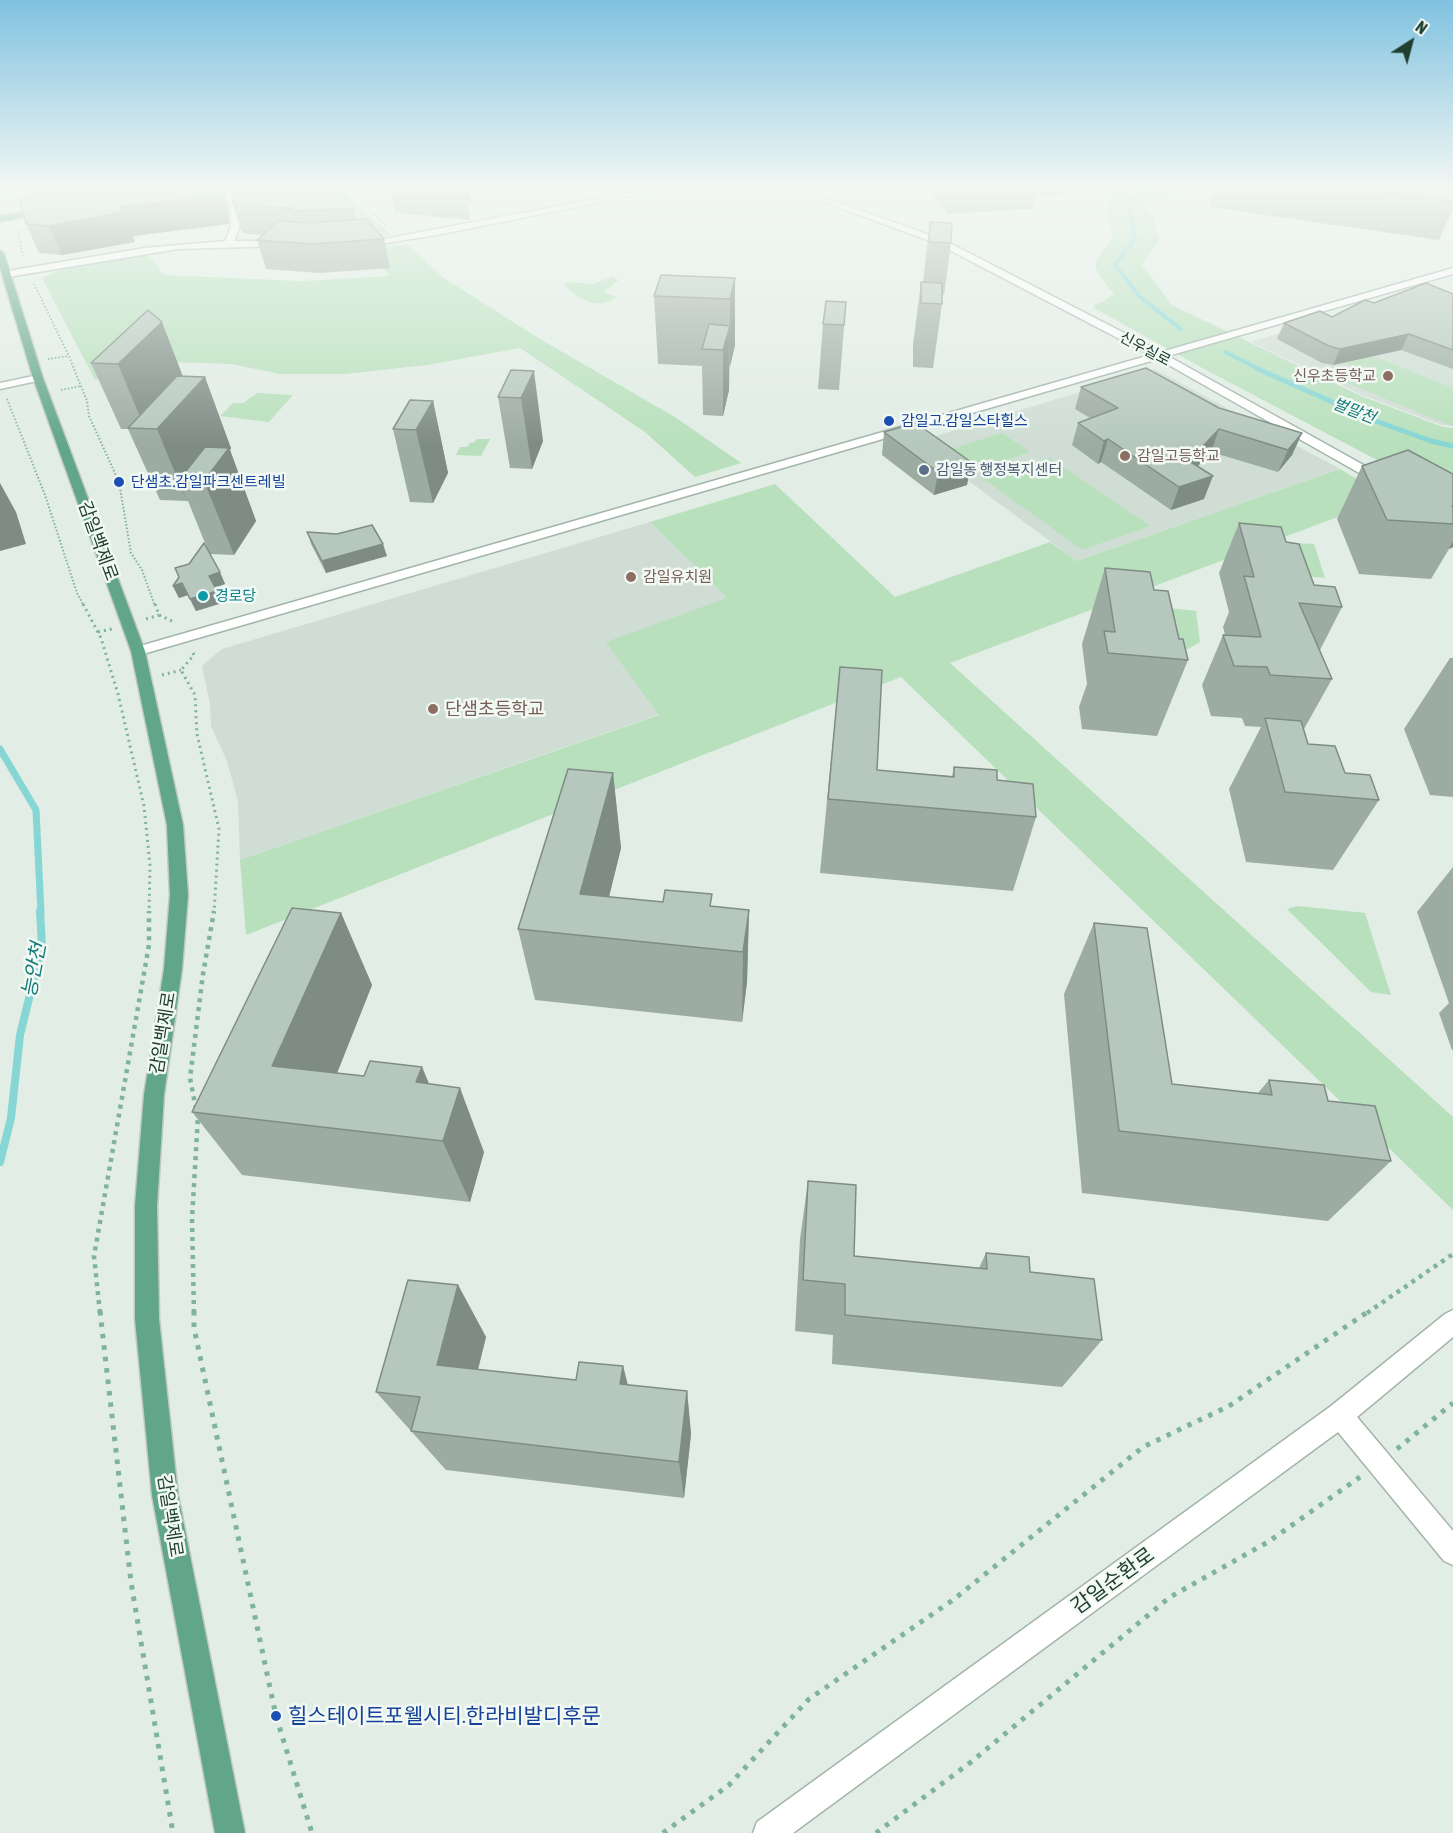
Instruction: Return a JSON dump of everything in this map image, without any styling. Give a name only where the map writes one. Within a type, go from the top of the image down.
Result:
[{"type":"main road","name":"감일백제로","points":[[8,275],[38,378],[138,651],[175,825],[179,895],[173,969],[154,1095],[146,1206],[147,1319],[165,1495],[230,1833]]},
{"type":"street","name":"신우실로","points":[[1004,275],[1160,356],[1390,486]]},
{"type":"street","points":[[138,651],[1441,275]]},
{"type":"street","points":[[0,386],[38,378]]},
{"type":"street","name":"감일순환로","points":[[768,1833],[1340,1415],[1453,1322]]},
{"type":"street","points":[[1340,1415],[1453,1552]]},
{"type":"path","points":[[0,395],[8,399],[45,495],[76,593],[101,638],[118,694],[144,806],[150,866],[148,945],[94,1256],[131,1582],[173,1833]]},
{"type":"path","points":[[663,1833],[729,1785],[809,1699],[953,1600],[1143,1447],[1229,1406],[1453,1254]]},
{"type":"path","points":[[876,1833],[971,1762],[1170,1597],[1268,1542],[1380,1464],[1453,1403]]},
{"type":"shaded area","name":"신우초등학교","points":[[1409,292],[1453,312],[1453,426],[1442,425],[1362,395],[1251,342]]},
{"type":"shaded area","name":"감일고등학교","points":[[1155,369],[1340,469],[1077,561],[916,442]]},
{"type":"shaded area","name":"단샘초등학교","points":[[650,522],[727,598],[660,714],[240,860],[238,801],[227,761],[211,726],[210,704],[202,666],[222,649]]},
{"type":"green space","points":[[50,275],[164,275],[301,281],[440,275],[540,339],[675,417],[741,463],[695,477],[645,432],[520,348],[427,365],[345,374],[280,374],[231,364],[170,362],[95,380],[42,278]]},
{"type":"green space","points":[[1149,275],[1172,305],[1361,396],[1443,427],[1453,428],[1453,500],[1206,370],[1094,308],[1094,305],[1114,294],[1100,276]]},
{"type":"green space","points":[[612,277],[619,280],[603,292],[617,297],[603,303],[582,299],[564,285],[566,282],[593,284]]},
{"type":"green space","points":[[1351,347],[1453,388],[1453,426],[1337,379],[1365,365],[1356,369],[1334,355]]},
{"type":"green space","points":[[257,393],[293,395],[269,422],[220,416],[233,403],[243,403]]},
{"type":"green space","points":[[1002,433],[1030,452],[967,473],[939,453]]},
{"type":"green space","points":[[477,439],[490,439],[481,456],[456,455],[460,447],[467,447]]},
{"type":"green space","points":[[1050,458],[1150,526],[1082,550],[984,479]]},
{"type":"green space","points":[[1340,469],[1388,498],[950,663],[1453,1117],[1453,1210],[901,677],[246,935],[240,860],[659,715],[606,642],[727,598],[650,522],[775,484],[895,597],[1050,542],[1077,561]]},
{"type":"green space","points":[[1280,542],[1314,544],[1325,578],[1290,575]]},
{"type":"green space","points":[[1141,605],[1196,611],[1200,642],[1188,649],[1161,649]]},
{"type":"green space","points":[[1297,906],[1365,913],[1391,995],[1371,992],[1287,909]]},
{"type":"building","points":[[661,275],[735,278],[730,299],[654,296]]},
{"type":"building","points":[[921,282],[942,283],[942,304],[921,303]]},
{"type":"building","points":[[1426,283],[1453,294],[1453,350],[1409,334],[1340,349],[1329,346],[1284,323],[1320,311],[1332,317],[1365,300],[1374,303]]},
{"type":"building","points":[[826,301],[846,302],[844,325],[823,324]]},
{"type":"building","points":[[148,310],[162,322],[118,364],[91,363]]},
{"type":"building","points":[[709,324],[730,326],[723,350],[702,349]]},
{"type":"building","points":[[1146,368],[1219,408],[1302,433],[1288,450],[1219,429],[1189,461],[1213,476],[1179,487],[1108,439],[1104,441],[1078,423],[1118,408],[1081,387]]},
{"type":"building","points":[[511,370],[534,371],[521,398],[498,397]]},
{"type":"building","points":[[177,376],[205,377],[157,429],[128,428]]},
{"type":"building","points":[[410,400],[433,401],[416,430],[393,429]]},
{"type":"building","points":[[916,423],[971,462],[938,472],[884,432]]},
{"type":"building","points":[[205,447],[229,448],[204,481],[179,480]]},
{"type":"building","points":[[1408,450],[1453,474],[1453,524],[1387,520],[1362,466]]},
{"type":"building","points":[[1239,523],[1281,527],[1286,542],[1299,544],[1314,585],[1335,587],[1342,607],[1299,603],[1332,679],[1270,675],[1267,667],[1234,666],[1223,635],[1261,637],[1244,576],[1254,577]]},
{"type":"building","points":[[372,525],[383,544],[322,561],[307,532],[337,534]]},
{"type":"building","points":[[204,543],[220,572],[209,576],[217,591],[190,599],[182,583],[173,586],[179,577],[175,568],[189,564]]},
{"type":"building","points":[[1105,568],[1150,572],[1154,590],[1168,591],[1179,639],[1183,639],[1188,660],[1108,653],[1104,631],[1115,632]]},
{"type":"building","points":[[840,667],[882,670],[877,770],[954,777],[954,767],[997,770],[997,780],[1033,784],[1036,817],[828,799]]},
{"type":"building","points":[[1265,718],[1301,721],[1308,744],[1335,746],[1345,773],[1370,775],[1379,800],[1285,792]]},
{"type":"building","points":[[568,769],[613,773],[580,894],[663,902],[665,890],[712,894],[710,906],[749,910],[743,952],[518,929]]},
{"type":"building","points":[[292,908],[341,913],[272,1066],[364,1076],[370,1061],[422,1067],[416,1082],[460,1088],[443,1141],[192,1112]]},
{"type":"building","points":[[1094,923],[1147,928],[1172,1084],[1272,1095],[1269,1080],[1324,1085],[1328,1101],[1375,1106],[1391,1161],[1119,1131]]},
{"type":"building","points":[[808,1181],[856,1185],[854,1256],[987,1269],[986,1253],[1029,1257],[1030,1272],[1094,1279],[1102,1340],[845,1315],[845,1284],[803,1280]]},
{"type":"building","points":[[408,1280],[458,1285],[437,1365],[576,1380],[579,1362],[623,1366],[620,1384],[687,1391],[679,1462],[411,1431],[420,1397],[376,1392]]},
{"type":"waterway","name":"벌말천","points":[[1122,275],[1140,297],[1181,329]]},
{"type":"waterway","name":"벌말천","points":[[1225,352],[1261,370]]},
{"type":"waterway","name":"벌말천","points":[[1258,369],[1373,420],[1431,441],[1453,446]]},
{"type":"waterway","name":"능안천","points":[[0,749],[36,810],[41,913]]},
{"type":"waterway","name":"능안천","points":[[0,1162],[11,1118],[20,1035],[42,946],[40,911]]},
{"type":"place","name":"신우초등학교","points":[[1388,376]]},
{"type":"place","name":"감일고.감일스타힐스","points":[[889,421]]},
{"type":"place","name":"감일고등학교","points":[[1125,456]]},
{"type":"place","name":"감일동 행정복지센터","points":[[924,470]]},
{"type":"place","name":"단샘초.감일파크센트레빌","points":[[119,482]]},
{"type":"place","name":"감일유치원","points":[[631,577]]},
{"type":"place","name":"경로당","points":[[203,596]]},
{"type":"place","name":"단샘초등학교","points":[[433,709]]},
{"type":"place","name":"힐스테이트포웰시티.한라비발디후문","points":[[276,1716]]}]
